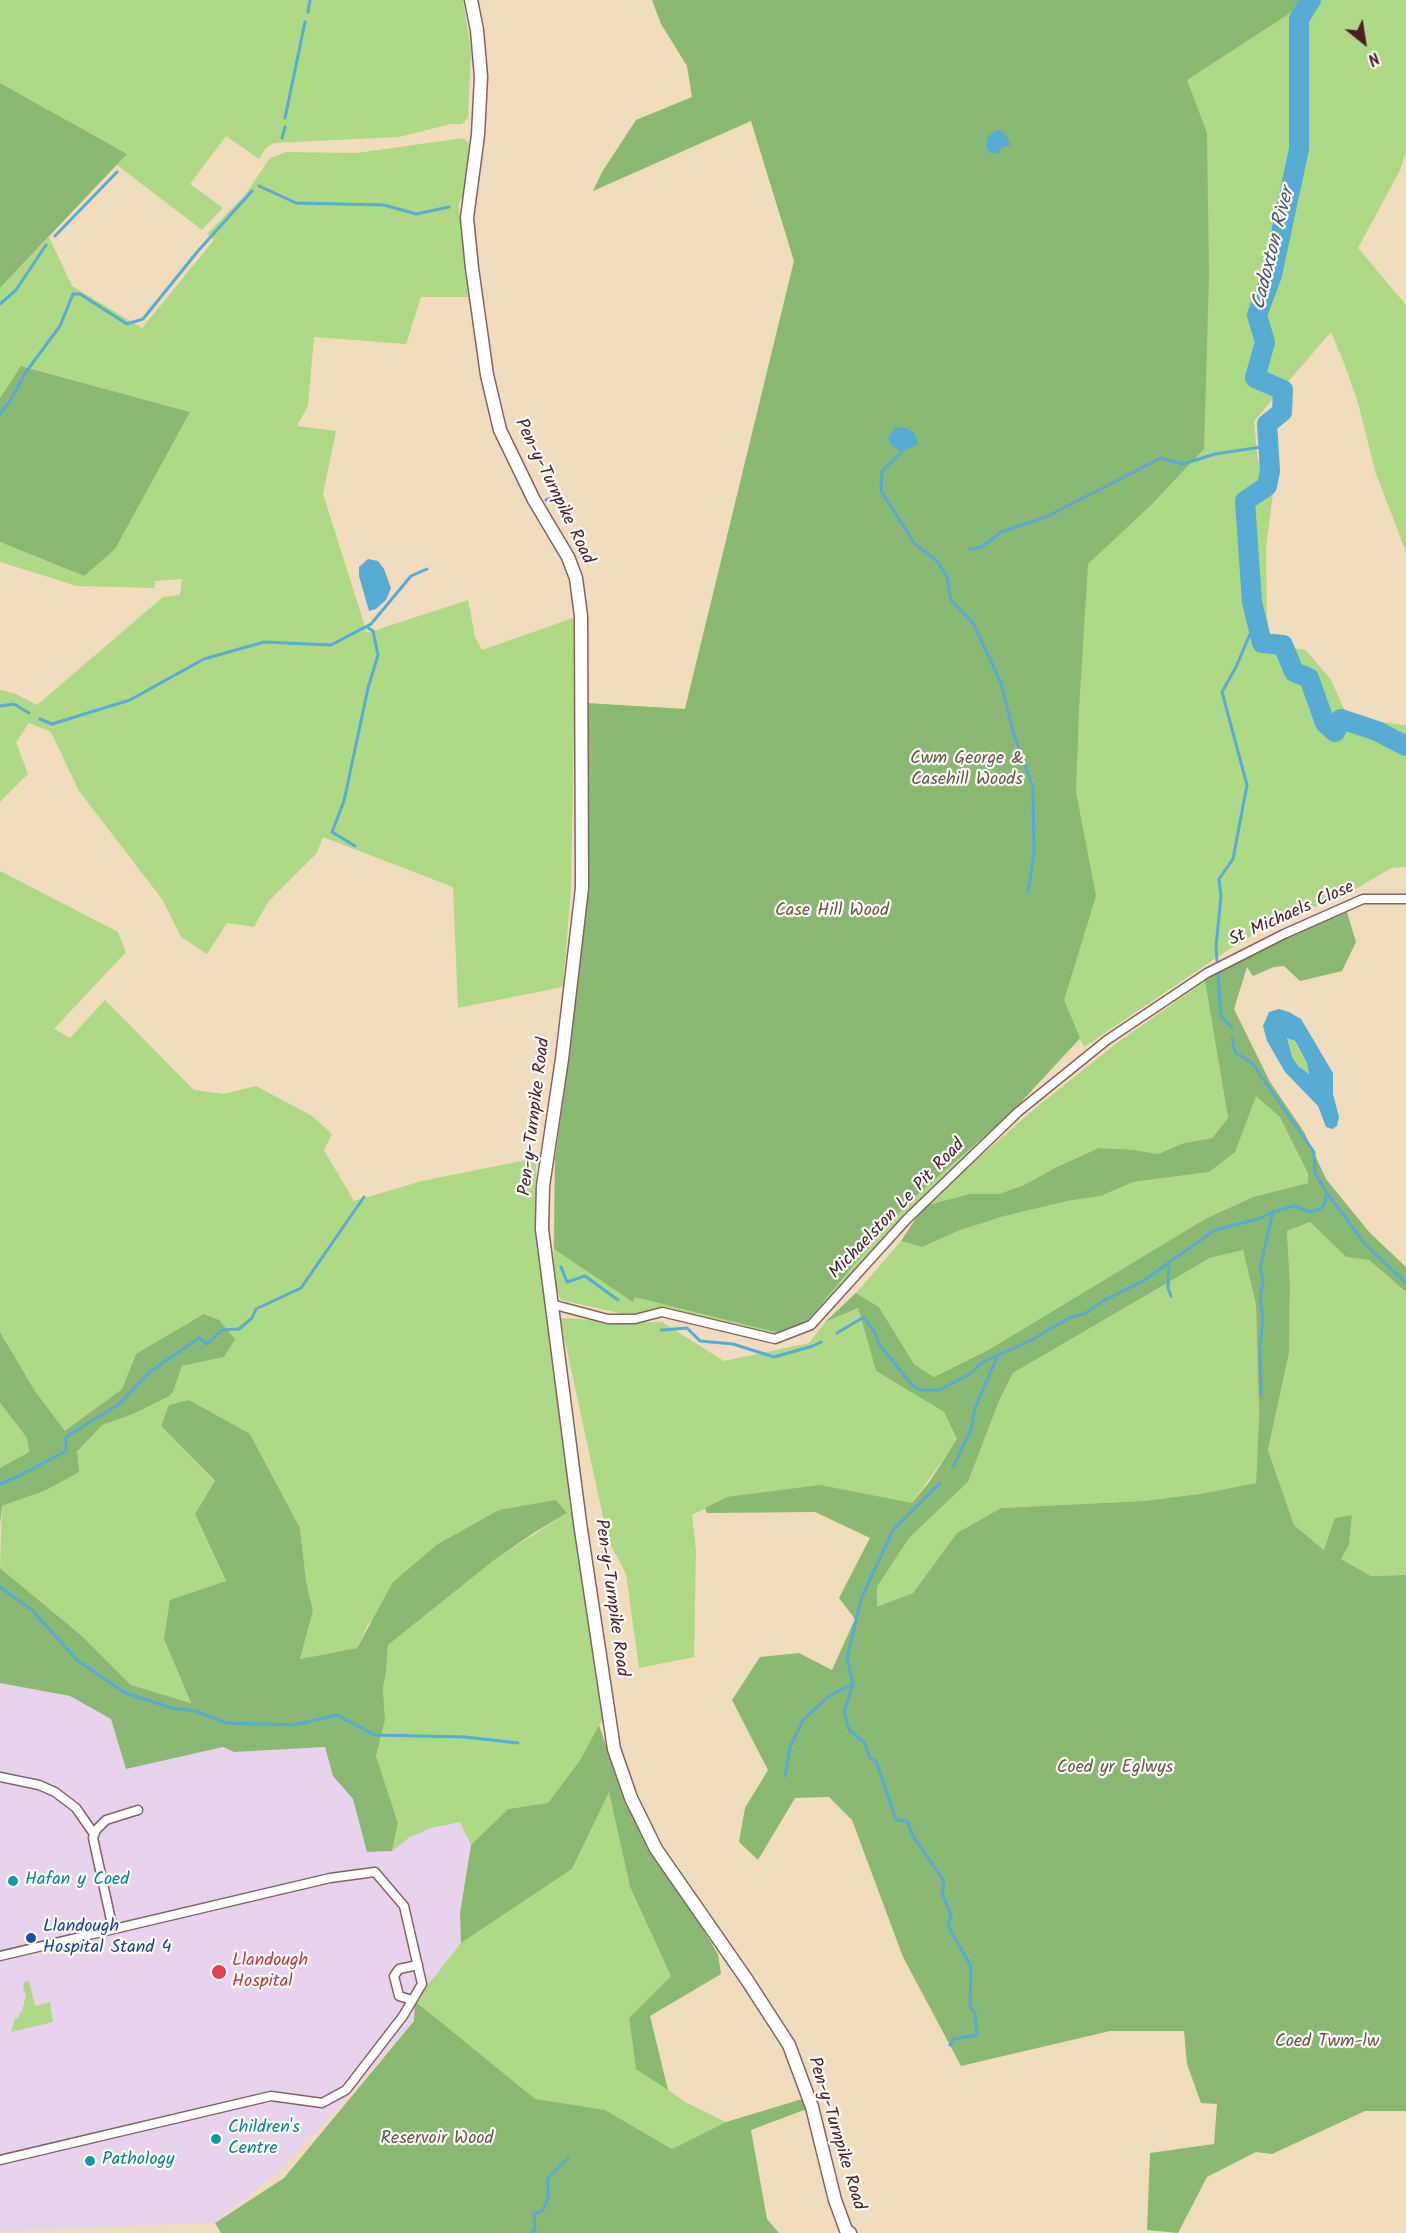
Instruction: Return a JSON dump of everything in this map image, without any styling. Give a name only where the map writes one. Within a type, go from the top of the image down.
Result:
[{"type":"street","name":"Pen-y-Turnpike Road","points":[[471,0],[477,30],[481,77],[478,135],[467,219],[487,375],[500,430],[534,500],[568,557],[576,578],[581,616],[582,888],[562,1059],[543,1186],[542,1229],[614,1749],[631,1798],[656,1849],[789,2045],[812,2107],[836,2200],[846,2230],[850,2233]]},
{"type":"street","name":"St Michaels Close","points":[[1228,962],[1363,899],[1406,899]]},
{"type":"street","name":"Michaelston Le Pit Road","points":[[551,1304],[608,1319],[635,1319],[662,1312],[775,1339],[812,1324],[907,1220],[1018,1112],[1107,1041],[1228,962]]},
{"type":"street","points":[[0,1777],[39,1785],[55,1792],[76,1808],[94,1834]]},
{"type":"street","points":[[113,1929],[93,1844],[94,1834],[106,1820],[138,1810]]},
{"type":"street","points":[[0,1956],[330,1878],[375,1872],[404,1906],[422,1984],[403,2016],[346,2090],[322,2103],[272,2096],[0,2160]]},
{"type":"street","points":[[412,2000],[399,1996],[394,1976],[399,1969],[418,1965]]},
{"type":"shaded area","name":"Llandough Hospital","points":[[0,1683],[70,1696],[111,1719],[127,1769],[223,1747],[234,1752],[325,1747],[333,1776],[353,1799],[367,1852],[392,1851],[410,1837],[431,1828],[461,1822],[471,1845],[460,1913],[461,1943],[415,2001],[414,2021],[279,2171],[215,2223],[0,2231]]},
{"type":"green space","points":[[0,0],[463,0],[471,51],[468,118],[462,124],[451,124],[399,137],[274,143],[266,148],[259,159],[226,136],[190,184],[223,208],[202,230],[117,165],[126,154],[0,83]]},
{"type":"green space","name":"Case Hill Wood","points":[[652,0],[1310,0],[1187,80],[1207,133],[1209,276],[1204,449],[1152,504],[1088,564],[1076,792],[1096,896],[1064,1000],[1080,1038],[1012,1112],[918,1194],[887,1225],[808,1320],[790,1331],[777,1332],[635,1297],[633,1302],[554,1249],[555,1160],[571,1044],[577,925],[589,865],[585,703],[685,709],[794,261],[751,121],[593,191],[602,172],[636,120],[692,97],[687,66],[661,24]]},
{"type":"green space","name":"Case Hill Wood","points":[[935,0],[1406,0],[1406,152],[1400,170],[1358,248],[1406,305],[1406,552],[1375,471],[1358,403],[1331,332],[1254,421],[1258,462],[1277,462],[1266,548],[1267,617],[1271,645],[1306,650],[1331,680],[1350,722],[1372,721],[1406,725],[1406,867],[1391,868],[1344,896],[1277,920],[1219,956],[1084,1047],[1080,1039],[813,1320],[774,1337],[664,1310],[637,1317],[561,1300],[553,1282],[555,1160],[571,1044],[577,925],[589,865],[585,703],[685,709],[794,261],[751,120]]},
{"type":"green space","points":[[0,83],[127,154],[0,288]]},
{"type":"green space","points":[[463,138],[470,144],[471,151],[466,189],[459,203],[459,210],[471,297],[421,297],[406,344],[314,337],[308,406],[297,426],[336,431],[323,494],[367,633],[468,600],[475,637],[482,650],[576,617],[571,889],[563,987],[458,1008],[453,887],[323,837],[316,854],[268,902],[254,927],[227,923],[207,954],[181,937],[162,899],[79,791],[51,732],[29,723],[16,742],[28,774],[0,802],[0,690],[14,693],[37,705],[163,597],[180,595],[182,579],[155,581],[154,588],[77,586],[0,562],[0,542],[84,576],[190,412],[22,366],[0,398],[0,288],[49,237],[72,286],[142,328],[214,240],[207,234],[245,195],[270,158],[286,152],[357,153]]},
{"type":"green space","points":[[21,366],[190,412],[115,549],[84,576],[0,542],[0,398]]},
{"type":"green space","points":[[0,871],[118,932],[126,952],[54,1029],[70,1038],[105,1000],[194,1090],[223,1094],[256,1086],[312,1116],[332,1134],[324,1150],[354,1201],[422,1181],[536,1158],[538,1240],[603,1718],[580,1760],[548,1803],[508,1809],[471,1845],[460,1822],[431,1828],[410,1837],[392,1851],[398,1823],[376,1756],[385,1720],[383,1688],[388,1645],[493,1561],[567,1513],[556,1500],[368,1624],[357,1648],[300,1659],[313,1611],[306,1581],[300,1528],[250,1434],[161,1426],[215,1482],[195,1514],[226,1582],[164,1639],[191,1703],[131,1685],[82,1636],[0,1568],[2,1506],[44,1491],[102,1424],[133,1414],[173,1392],[182,1366],[224,1357],[136,1354],[122,1389],[65,1432],[35,1391],[0,1332]]},
{"type":"green space","name":"Coed yr Eglwys","points":[[1347,912],[1356,942],[1342,971],[1300,981],[1284,966],[1274,967],[1253,976],[1247,967],[1234,1009],[1270,1082],[1304,1132],[1326,1179],[1370,1233],[1406,1267],[1406,1292],[1369,1260],[1346,1257],[1310,1222],[1287,1231],[1290,1283],[1289,1353],[1268,1450],[1294,1525],[1324,1550],[1335,1518],[1352,1515],[1349,1545],[1341,1559],[1371,1576],[1406,1575],[1406,2111],[1365,2111],[1272,2154],[1256,2152],[1207,2177],[1178,2233],[1147,2230],[1150,2153],[1214,2144],[1217,2104],[1201,2103],[1187,2064],[1184,2031],[1110,2031],[961,2066],[903,1957],[852,1820],[829,1797],[795,1798],[758,1860],[739,1842],[745,1808],[768,1770],[732,1700],[760,1657],[799,1653],[832,1670],[855,1619],[839,1598],[870,1538],[815,1512],[707,1513],[705,1508],[727,1497],[820,1485],[912,1503],[930,1481],[957,1439],[944,1412],[876,1371],[858,1308],[825,1322],[856,1293],[879,1307],[914,1364],[934,1377],[990,1349],[1205,1219],[1253,1197],[1308,1183],[1308,1174],[1280,1117],[1256,1096],[1235,1152],[1209,1172],[1133,1182],[1101,1196],[1067,1201],[1001,1217],[958,1231],[922,1247],[901,1241],[924,1206],[969,1194],[999,1194],[1024,1185],[1099,1148],[1158,1154],[1184,1143],[1212,1138],[1228,1118],[1205,981],[1237,958],[1282,934]],"holes":[[[1243,1250],[1256,1305],[1259,1415],[1256,1483],[1199,1494],[1143,1501],[1001,1508],[957,1533],[913,1593],[877,1607],[877,1587],[909,1538],[968,1482],[999,1401],[1013,1373],[1210,1258]]]},
{"type":"green space","points":[[1205,981],[1228,1118],[1212,1138],[1184,1143],[1158,1154],[1134,1150],[1055,1168],[1024,1185],[999,1194],[969,1194],[924,1206],[1033,1110],[1117,1043]]},
{"type":"green space","points":[[1287,1038],[1294,1041],[1307,1063],[1309,1074],[1298,1066],[1292,1057]]},
{"type":"green space","points":[[1256,1095],[1280,1116],[1308,1175],[1308,1183],[1253,1197],[1205,1219],[990,1349],[934,1377],[914,1364],[879,1307],[856,1293],[901,1241],[922,1247],[958,1231],[1001,1217],[1067,1201],[1101,1196],[1133,1182],[1209,1172]]},
{"type":"green space","points":[[1310,1222],[1346,1257],[1369,1260],[1406,1292],[1406,1575],[1371,1576],[1341,1559],[1349,1545],[1352,1515],[1324,1550],[1294,1525],[1268,1450],[1289,1353],[1290,1283],[1287,1231]]},
{"type":"green space","points":[[1243,1250],[1256,1305],[1259,1415],[1256,1483],[1199,1494],[1143,1501],[1001,1508],[957,1533],[913,1593],[877,1608],[877,1587],[909,1538],[968,1482],[999,1401],[1013,1373],[1210,1258]]},
{"type":"green space","points":[[858,1308],[876,1371],[944,1412],[958,1439],[912,1503],[727,1497],[692,1515],[696,1551],[694,1657],[639,1668],[626,1574],[608,1540],[560,1318],[662,1322],[724,1361],[809,1343],[825,1322]]},
{"type":"green space","points":[[204,1314],[219,1320],[235,1339],[224,1357],[182,1366],[173,1392],[169,1396],[133,1414],[102,1425],[77,1452],[79,1472],[44,1491],[2,1506],[0,1524],[0,1468],[29,1452],[27,1438],[0,1403],[0,1332],[35,1391],[65,1431],[122,1389],[136,1354]]},
{"type":"green space","points":[[189,1400],[250,1434],[300,1528],[306,1581],[313,1611],[300,1659],[357,1648],[393,1582],[438,1544],[499,1510],[556,1500],[567,1513],[493,1561],[388,1645],[383,1688],[385,1720],[376,1756],[398,1823],[392,1851],[367,1852],[353,1799],[333,1776],[325,1747],[234,1752],[223,1747],[126,1769],[111,1719],[70,1696],[0,1683],[0,1568],[82,1636],[131,1685],[191,1703],[164,1639],[170,1600],[226,1581],[195,1514],[215,1481],[161,1426],[169,1405]]},
{"type":"green space","points":[[0,1403],[27,1438],[29,1452],[0,1468]]},
{"type":"green space","points":[[599,1725],[626,1805],[718,1954],[721,1974],[650,2016],[668,2090],[636,2069],[629,2018],[671,1976],[630,1887],[609,1792],[572,1869],[461,1943],[460,1913],[471,1845],[508,1809],[548,1803],[580,1760]]},
{"type":"green space","points":[[609,1791],[630,1887],[672,1977],[629,2018],[636,2068],[687,2103],[726,2122],[672,2149],[605,2110],[537,2102],[415,2001],[461,1943],[572,1869]]},
{"type":"green space","points":[[29,1981],[35,2006],[50,2002],[53,2022],[11,2032],[15,2018],[18,2018],[22,2012],[26,1995],[23,1988],[24,1982]]},
{"type":"green space","name":"Reservoir Wood","points":[[415,2001],[535,2099],[605,2110],[672,2149],[726,2122],[809,2097],[812,2107],[751,2130],[767,2219],[779,2233],[221,2233],[215,2223],[284,2178],[414,2021]]},
{"type":"water","points":[[997,130],[1004,132],[1011,145],[1001,148],[998,154],[990,153],[986,146],[988,136]]},
{"type":"water","points":[[895,427],[907,428],[914,433],[918,444],[902,452],[892,446],[888,438]]},
{"type":"water","points":[[368,559],[378,561],[384,569],[391,588],[386,600],[376,609],[369,611],[359,576],[359,567]]},
{"type":"water","points":[[1279,1009],[1301,1019],[1333,1073],[1333,1094],[1339,1117],[1337,1126],[1332,1129],[1326,1127],[1318,1106],[1285,1072],[1267,1041],[1263,1026],[1269,1012]],"holes":[[[1287,1038],[1295,1041],[1307,1063],[1309,1074],[1298,1066],[1292,1057]]]},
{"type":"waterway","points":[[308,12],[310,0]]},
{"type":"waterway","name":"Cadoxton River","points":[[1311,0],[1299,19],[1299,149],[1272,275],[1257,315],[1265,342],[1255,378],[1283,390],[1282,412],[1267,424],[1270,471],[1267,486],[1245,501],[1252,602],[1262,643],[1283,645],[1294,672],[1309,678],[1325,723],[1335,732],[1341,719],[1377,731],[1406,746]]},
{"type":"waterway","points":[[285,118],[305,22]]},
{"type":"waterway","points":[[282,138],[285,127]]},
{"type":"waterway","points":[[55,236],[117,172]]},
{"type":"waterway","points":[[259,186],[296,203],[384,205],[416,214],[449,207]]},
{"type":"waterway","points":[[0,414],[26,372],[60,326],[73,294],[80,294],[127,324],[143,319],[198,251],[252,191]]},
{"type":"waterway","points":[[0,304],[16,290],[46,245]]},
{"type":"waterway","points":[[970,549],[982,547],[1001,532],[1046,517],[1161,458],[1183,464],[1215,454],[1268,446]]},
{"type":"waterway","points":[[902,452],[882,471],[881,491],[915,544],[937,561],[947,577],[951,600],[973,623],[1001,683],[1013,731],[1033,788],[1034,854],[1028,892]]},
{"type":"waterway","points":[[546,500],[554,496]]},
{"type":"waterway","points":[[40,719],[52,724],[130,700],[204,659],[264,642],[331,645],[371,624],[411,576],[427,569]]},
{"type":"waterway","points":[[1232,1028],[1221,1016],[1216,947],[1221,896],[1219,879],[1233,859],[1247,785],[1222,692],[1236,667],[1256,620]]},
{"type":"waterway","points":[[355,846],[332,832],[344,801],[368,688],[378,655],[373,631],[367,627]]},
{"type":"waterway","points":[[0,706],[14,704],[29,713]]},
{"type":"waterway","points":[[1232,1038],[1235,1052],[1252,1063],[1314,1152],[1315,1173],[1327,1193],[1365,1244],[1406,1283]]},
{"type":"waterway","points":[[837,1333],[864,1317],[874,1331],[879,1344],[912,1385],[920,1390],[939,1390],[970,1374],[983,1362],[1034,1339],[1072,1317],[1086,1313],[1103,1301],[1143,1281],[1215,1230],[1258,1219],[1294,1206],[1310,1212],[1320,1209],[1324,1205],[1327,1193]]},
{"type":"waterway","points":[[0,1484],[66,1451],[66,1437],[119,1404],[151,1371],[199,1338],[207,1344],[222,1330],[239,1329],[252,1318],[256,1309],[301,1288],[364,1197]]},
{"type":"waterway","points":[[1261,1396],[1260,1347],[1263,1319],[1260,1297],[1263,1281],[1260,1268],[1273,1212]]},
{"type":"waterway","points":[[1169,1263],[1168,1288],[1171,1296]]},
{"type":"waterway","points":[[561,1267],[567,1282],[585,1276],[618,1300]]},
{"type":"waterway","points":[[661,1330],[687,1328],[700,1341],[733,1344],[774,1357],[821,1342]]},
{"type":"waterway","points":[[953,1467],[971,1430],[975,1408],[998,1355]]},
{"type":"waterway","points":[[940,1483],[893,1530],[861,1599],[847,1658],[853,1684],[844,1712],[849,1730],[864,1742],[870,1758],[876,1761],[896,1820],[907,1821],[913,1836],[944,1881],[942,1894],[951,1914],[948,1926],[971,1966],[970,2007],[975,2013],[977,2035],[953,2039],[950,2045]]},
{"type":"waterway","points":[[0,1587],[32,1610],[77,1660],[125,1693],[172,1708],[195,1711],[227,1723],[293,1725],[337,1715],[375,1735],[465,1737],[518,1743]]},
{"type":"waterway","points":[[785,1776],[790,1747],[803,1720],[829,1696],[853,1684]]},
{"type":"waterway","points":[[531,2233],[535,2230],[534,2214],[543,2210],[548,2198],[548,2178],[568,2158]]},
{"type":"place","name":"Hafan y Coed","points":[[13,1881]]},
{"type":"place","name":"Llandough Hospital Stand 4","points":[[31,1938]]},
{"type":"place","name":"Llandough Hospital","points":[[219,1972]]},
{"type":"place","name":"Children's Centre","points":[[216,2139]]},
{"type":"place","name":"Pathology","points":[[90,2161]]},
{"type":"park label","name":"Cwm George & Casehill Woods","points":[[967,770]]},
{"type":"park label","name":"Coed Twm-lw","points":[[1327,2043]]}]
